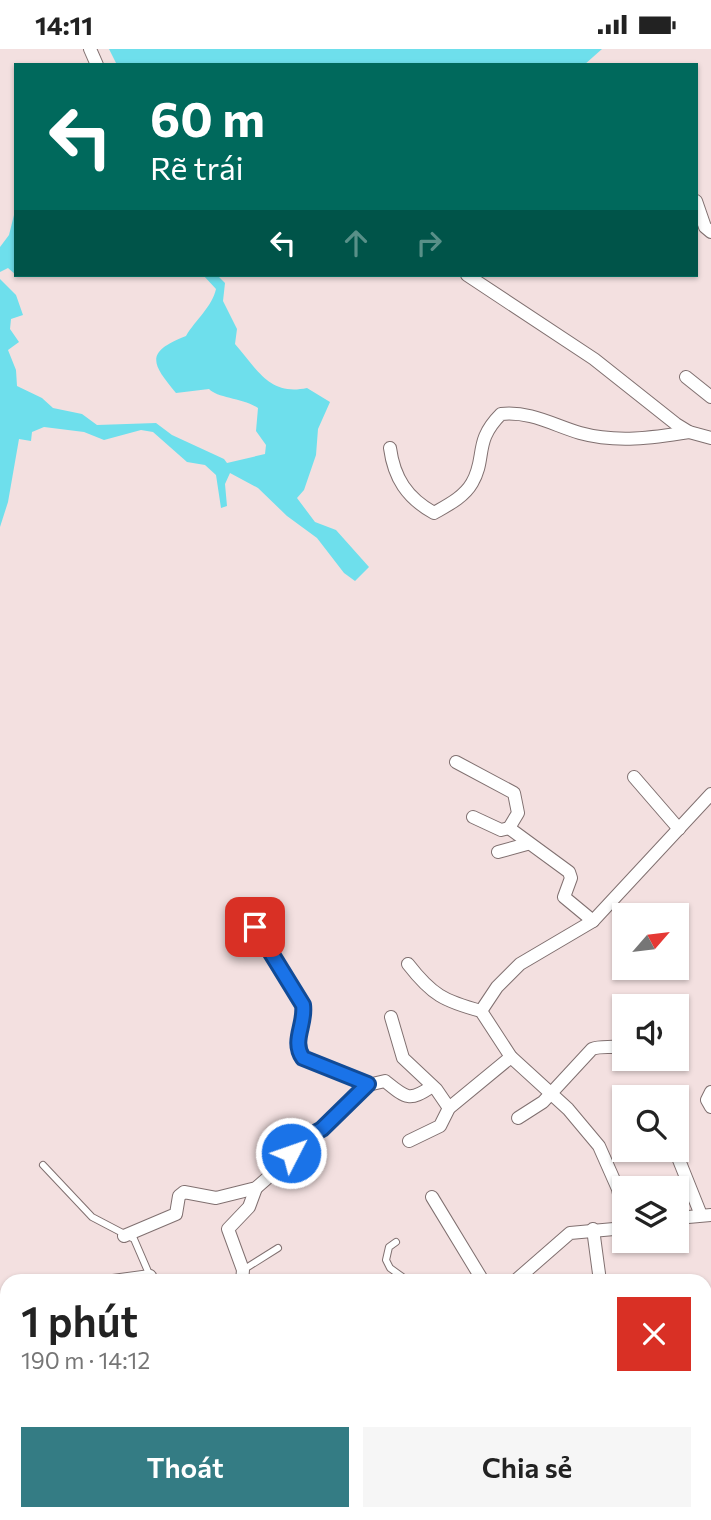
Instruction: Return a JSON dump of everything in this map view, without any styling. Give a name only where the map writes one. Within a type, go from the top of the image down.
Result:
[{"type":"street","points":[[698,207],[705,227],[711,232]]},
{"type":"street","points":[[470,277],[594,359],[689,432],[711,438]]},
{"type":"street","points":[[686,377],[711,397]]},
{"type":"street","points":[[390,447],[393,470],[405,490],[435,513],[456,501],[473,482],[486,429],[501,414],[523,413],[581,433],[610,438],[648,439],[689,432]]},
{"type":"street","points":[[457,762],[514,793],[517,813],[509,828],[502,830],[473,817]]},
{"type":"street","points":[[634,777],[679,829]]},
{"type":"street","points":[[481,1011],[497,987],[520,964],[593,921],[711,794]]},
{"type":"street","points":[[509,828],[527,844],[569,872],[571,878],[564,897],[593,921]]},
{"type":"street","points":[[498,852],[527,844]]},
{"type":"street","points":[[255,927],[303,1005],[304,1015],[297,1040],[303,1058],[368,1084],[385,1081],[410,1098],[416,1098],[432,1087]]},
{"type":"street","points":[[408,964],[433,993],[448,1003],[481,1011],[511,1057],[552,1093],[599,1146],[612,1176]]},
{"type":"street","points":[[391,1017],[403,1058],[449,1108]]},
{"type":"street","points":[[518,1118],[552,1093],[592,1049],[599,1046],[612,1049]]},
{"type":"street","points":[[409,1141],[440,1126],[449,1108],[511,1057]]},
{"type":"street","points":[[124,1236],[176,1214],[179,1196],[184,1192],[216,1198],[256,1188],[288,1160],[299,1142],[322,1129],[368,1084]]},
{"type":"street","points":[[711,1092],[707,1100],[711,1107]]},
{"type":"street","points":[[681,1162],[706,1215]]},
{"type":"street","points":[[243,1274],[228,1229],[249,1207],[256,1188]]},
{"type":"street","points":[[432,1197],[479,1274]]},
{"type":"street","points":[[523,1274],[570,1233],[612,1227]]},
{"type":"street","points":[[593,1229],[599,1274]]},
{"type":"lane","points":[[43,1165],[84,1210],[124,1236],[134,1239],[149,1274]]},
{"type":"lane","points":[[396,1242],[389,1247],[386,1260],[390,1268],[398,1274]]},
{"type":"lane","points":[[244,1274],[278,1248]]},
{"type":"water","points":[[109,49],[602,49],[586,63],[116,63]]},
{"type":"water","points":[[14,215],[14,273],[8,268],[0,272],[0,247],[9,235]]},
{"type":"water","points":[[205,277],[219,277],[225,283],[223,301],[237,329],[235,344],[265,379],[283,388],[307,388],[330,402],[318,429],[316,455],[304,490],[297,498],[315,522],[336,530],[369,567],[355,581],[344,573],[317,538],[287,516],[258,488],[230,473],[225,484],[227,506],[221,508],[216,475],[205,465],[187,462],[153,432],[141,430],[104,440],[84,432],[44,427],[32,432],[31,441],[19,439],[8,502],[0,527],[0,279],[16,295],[23,315],[11,319],[10,329],[19,342],[8,350],[16,370],[17,386],[42,398],[53,408],[82,414],[97,425],[156,423],[172,435],[224,459],[227,463],[265,454],[266,445],[256,431],[258,408],[209,389],[176,393],[161,374],[156,359],[164,347],[186,336],[211,302],[216,289]]},
{"type":"route","points":[[255,927],[303,1005],[304,1015],[297,1040],[298,1051],[303,1058],[368,1084],[322,1129],[299,1142],[291,1153]]}]
